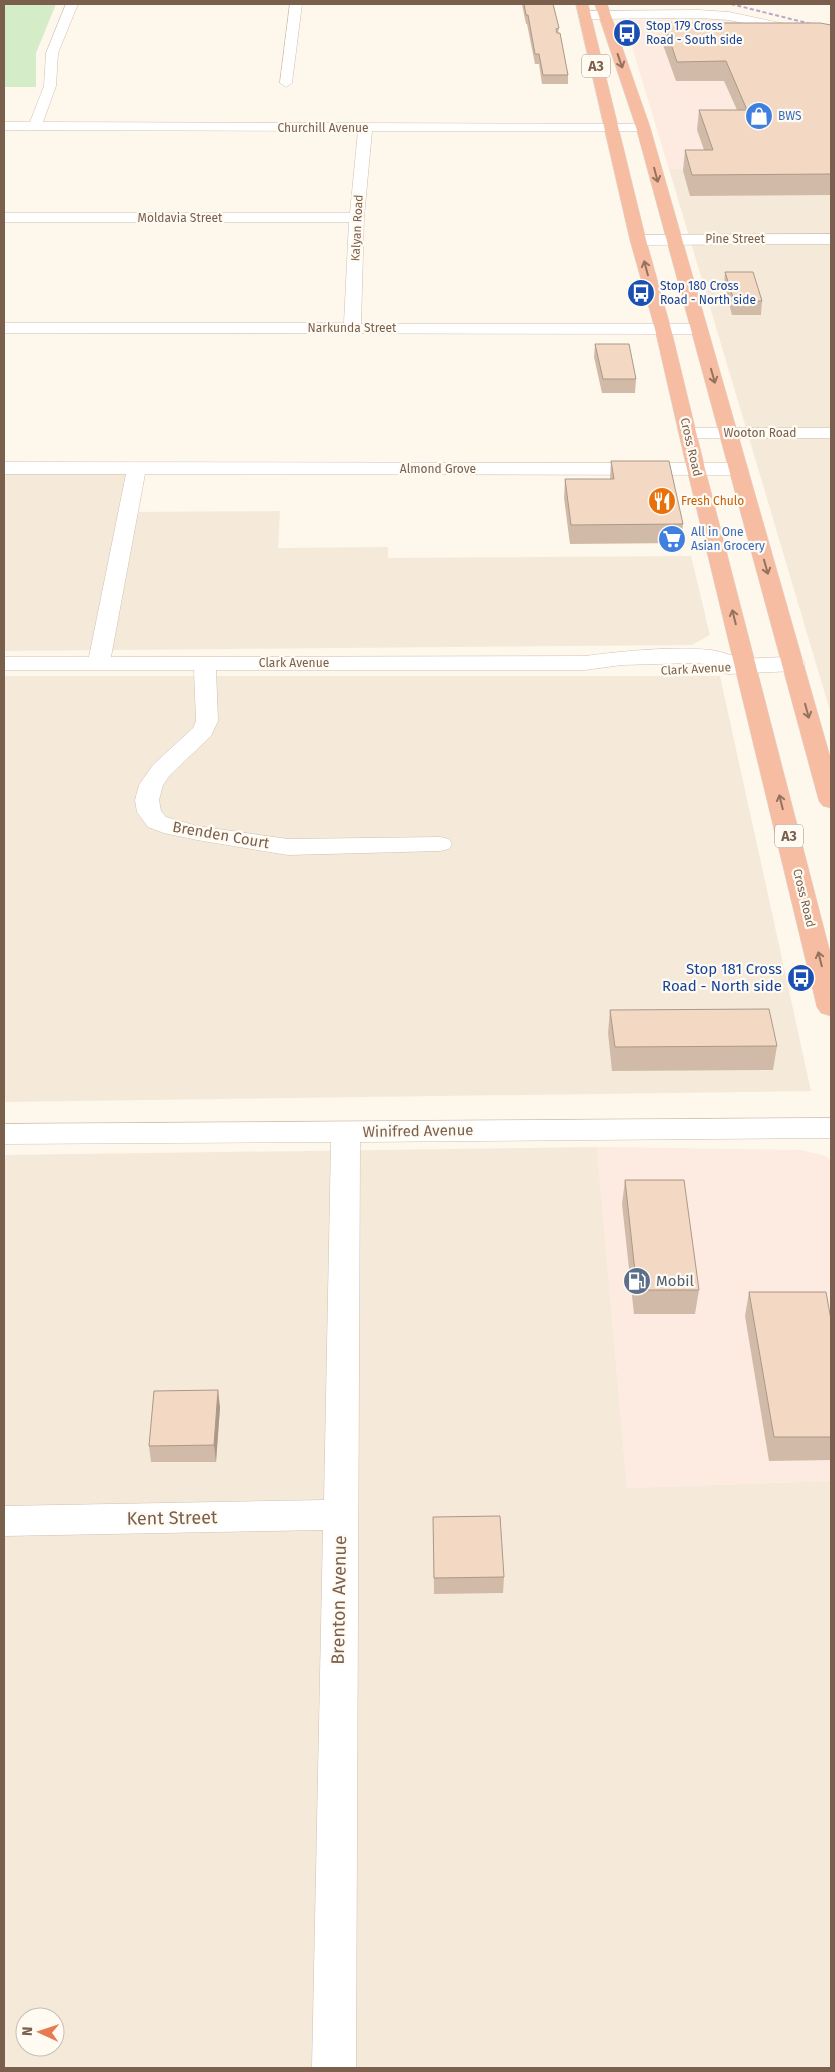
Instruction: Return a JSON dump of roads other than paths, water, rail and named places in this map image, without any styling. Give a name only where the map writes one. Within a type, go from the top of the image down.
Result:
[{"type":"highway","name":"Cross Road","points":[[583,10],[638,240],[663,329],[696,469],[831,1007]]},
{"type":"highway","name":"A3","points":[[602,10],[643,128],[730,433],[831,802]]},
{"type":"street","points":[[35,126],[50,86],[52,54],[72,4]]},
{"type":"street","points":[[286,83],[296,4]]},
{"type":"street","points":[[583,10],[729,16],[831,38]]},
{"type":"street","name":"Churchill Avenue","points":[[4,126],[643,128]]},
{"type":"street","name":"Kalyan Road","points":[[352,328],[357,217],[365,128]]},
{"type":"street","name":"Moldavia Street","points":[[4,218],[357,217]]},
{"type":"street","name":"Pine Street","points":[[638,240],[831,238]]},
{"type":"street","name":"Narkunda Street","points":[[4,328],[700,329]]},
{"type":"street","name":"Wooton Road","points":[[688,433],[831,432]]},
{"type":"street","name":"Almond Grove","points":[[4,468],[739,469]]},
{"type":"street","points":[[99,664],[137,468]]},
{"type":"street","name":"Brenden Court","points":[[205,663],[207,721],[203,731],[161,770],[151,784],[147,800],[149,812],[157,822],[173,828],[197,833],[288,846],[440,844]]},
{"type":"street","name":"Clark Avenue","points":[[4,664],[585,663],[644,671],[714,670],[746,665],[794,664]]},
{"type":"street","name":"Winifred Avenue","points":[[4,1134],[831,1128]]},
{"type":"street","name":"Brenton Avenue","points":[[334,2068],[346,1132]]},
{"type":"street","name":"Kent Street","points":[[4,1520],[340,1515]]},
{"type":"railway","points":[[731,4],[831,29]]},
{"type":"place","name":"Stop 179 Cross Road - South side","points":[[627,33]]},
{"type":"place","name":"BWS","points":[[759,116]]},
{"type":"place","name":"Stop 180 Cross Road - North side","points":[[641,293]]},
{"type":"place","name":"Fresh Chulo","points":[[662,501]]},
{"type":"place","name":"All in One Asian Grocery","points":[[672,539]]},
{"type":"place","name":"Stop 181 Cross Road - North side","points":[[801,978]]},
{"type":"place","name":"Mobil","points":[[637,1281]]}]
